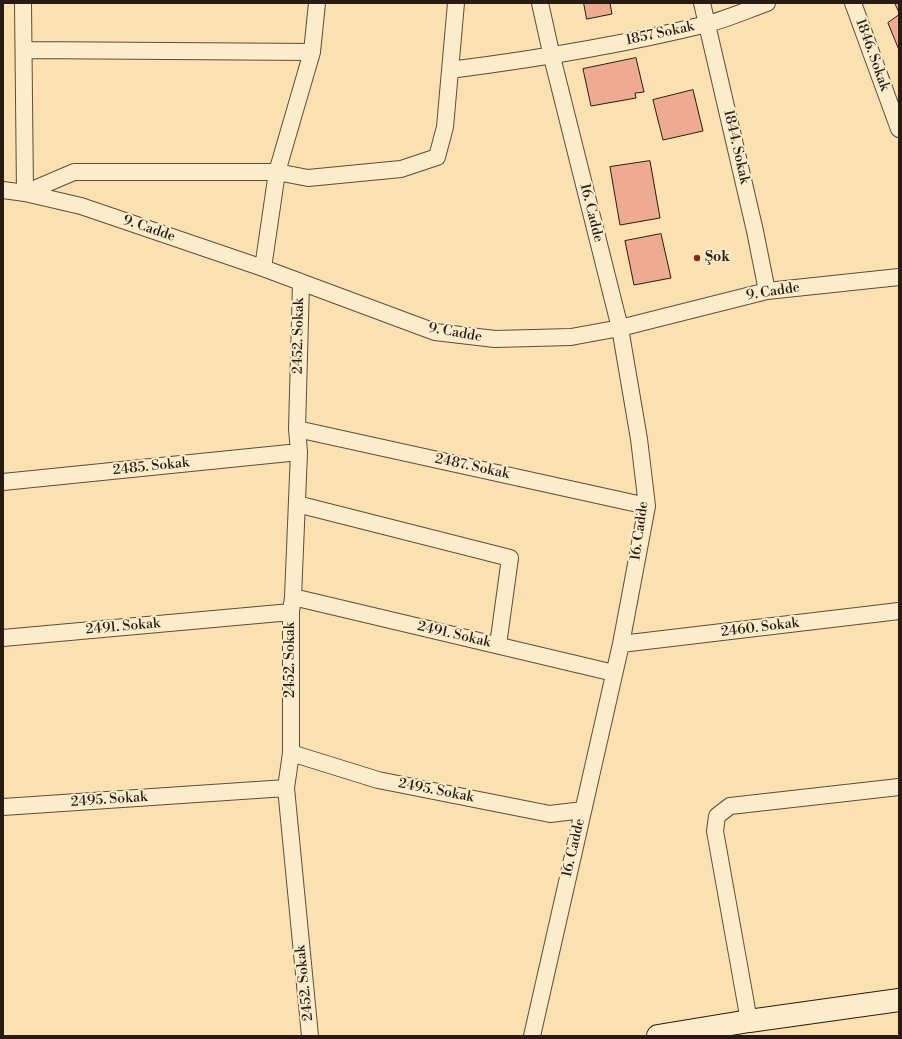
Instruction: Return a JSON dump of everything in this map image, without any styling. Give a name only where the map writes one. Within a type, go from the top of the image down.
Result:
[{"type":"street","points":[[23,3],[25,192],[74,172],[278,172],[308,178],[401,169],[437,157],[445,127],[456,3]]},
{"type":"street","points":[[263,268],[278,172],[312,52],[317,3]]},
{"type":"street","name":"16. Cadde","points":[[532,1036],[614,673],[647,506],[639,439],[620,328],[540,3]]},
{"type":"street","name":"1844. Sokak","points":[[702,3],[755,231],[767,291]]},
{"type":"street","name":"1857 Sokak","points":[[450,70],[552,56],[708,24],[767,3]]},
{"type":"street","name":"1846. Sokak","points":[[853,3],[899,129]]},
{"type":"street","points":[[24,50],[312,52]]},
{"type":"street","name":"9. Cadde","points":[[3,190],[25,192],[81,206],[263,268],[435,332],[495,339],[571,337],[620,328],[767,291],[899,277]]},
{"type":"street","name":"2452. Sokak","points":[[301,283],[297,429],[299,452],[292,604],[291,753],[286,788],[310,1036]]},
{"type":"street","name":"2487. Sokak","points":[[297,429],[647,506]]},
{"type":"street","name":"2485. Sokak","points":[[3,482],[299,452]]},
{"type":"street","points":[[297,504],[510,558],[498,645]]},
{"type":"street","name":"2491. Sokak","points":[[3,638],[292,604],[498,645],[614,673]]},
{"type":"street","name":"2460. Sokak","points":[[620,644],[899,611]]},
{"type":"street","name":"2495. Sokak","points":[[291,753],[378,780],[550,814],[583,810]]},
{"type":"street","points":[[748,1021],[715,831],[717,816],[730,806],[899,787]]},
{"type":"street","name":"2495. Sokak","points":[[3,807],[286,788]]},
{"type":"street","points":[[658,1036],[748,1021],[899,1000]]},
{"type":"building","points":[[584,3],[610,3],[612,14],[587,19]]},
{"type":"building","points":[[895,3],[899,3],[899,12]]},
{"type":"building","points":[[899,15],[899,50],[888,23]]},
{"type":"building","points":[[636,58],[644,92],[635,93],[636,98],[591,106],[583,69]]},
{"type":"building","points":[[693,90],[703,131],[663,140],[653,100]]},
{"type":"building","points":[[650,161],[660,218],[620,225],[610,167]]},
{"type":"building","points":[[661,234],[671,278],[634,285],[625,241]]},
{"type":"place","name":"Şok","points":[[697,258]]}]
